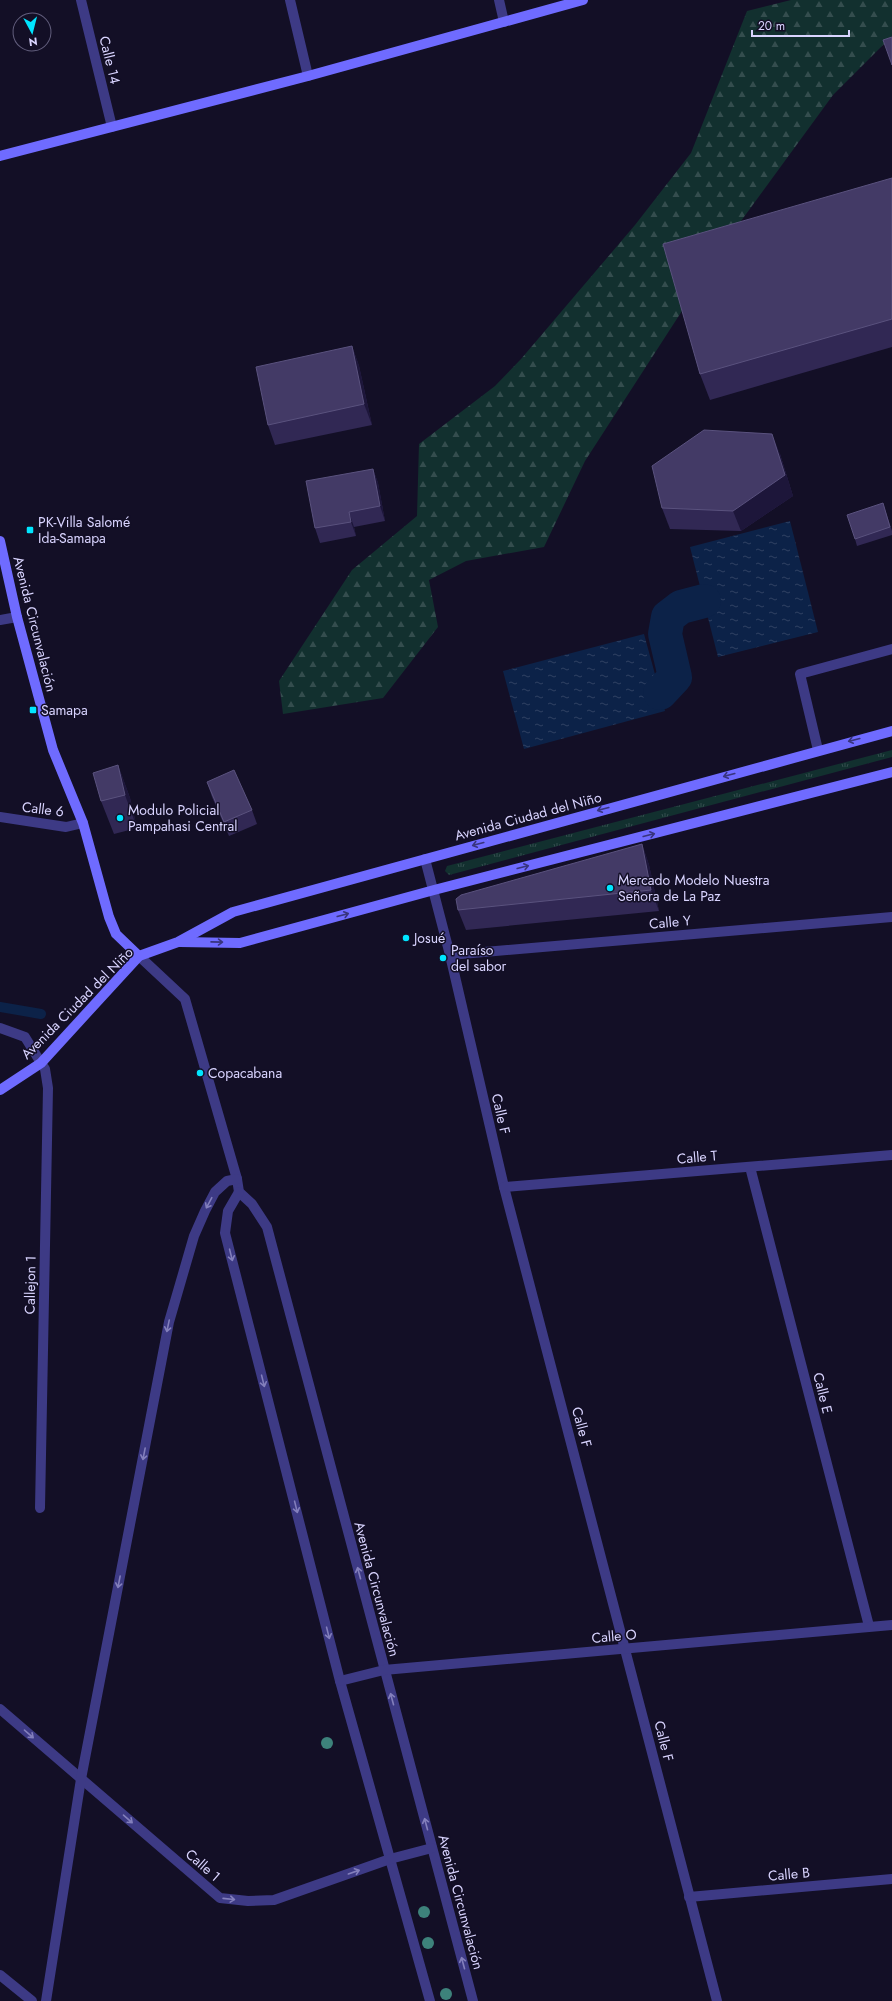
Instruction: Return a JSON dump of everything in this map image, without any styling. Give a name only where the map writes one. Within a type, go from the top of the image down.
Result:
[{"type":"main road","points":[[0,156],[308,76],[583,0]]},
{"type":"main road","name":"Avenida Circunvalación","points":[[0,541],[17,617],[53,750],[83,823],[108,917],[116,934],[140,956]]},
{"type":"main road","name":"Avenida Ciudad del Niño","points":[[0,1090],[41,1063],[140,956],[178,942],[233,912],[818,750],[892,731]]},
{"type":"main road","name":"Avenida Ciudad del Niño","points":[[178,942],[240,943],[434,890],[892,772]]},
{"type":"street","name":"Calle 14","points":[[81,0],[112,127]]},
{"type":"street","points":[[290,0],[308,76]]},
{"type":"street","points":[[499,0],[504,22]]},
{"type":"street","points":[[0,620],[17,617]]},
{"type":"street","points":[[818,750],[800,674],[892,649]]},
{"type":"street","name":"Calle 6","points":[[0,817],[66,827],[83,823]]},
{"type":"street","name":"Calle F","points":[[425,859],[450,955],[504,1187],[717,2001]]},
{"type":"street","name":"Calle Y","points":[[450,955],[892,916]]},
{"type":"street","name":"Avenida Circunvalación","points":[[140,956],[185,999],[237,1179],[239,1192],[252,1204],[267,1227],[473,2001]]},
{"type":"street","name":"Callejon 1","points":[[0,1028],[25,1037],[45,1069],[48,1088],[40,1508]]},
{"type":"street","name":"Calle T","points":[[504,1187],[892,1155]]},
{"type":"street","name":"Calle E","points":[[750,1166],[869,1626]]},
{"type":"street","points":[[46,2001],[81,1779],[169,1322],[194,1236],[205,1211],[216,1192],[227,1181],[237,1179]]},
{"type":"street","points":[[239,1192],[228,1211],[225,1233],[340,1680],[430,2001]]},
{"type":"street","name":"Calle O","points":[[340,1680],[384,1670],[892,1625]]},
{"type":"street","name":"Calle 1","points":[[0,1709],[220,1898],[248,1901],[274,1900],[390,1859],[432,1848]]},
{"type":"street","name":"Calle B","points":[[689,1897],[892,1879]]},
{"type":"street","points":[[0,1975],[32,2001]]},
{"type":"green space","points":[[791,0],[892,0],[892,36],[833,95],[733,232],[585,461],[544,547],[466,561],[429,580],[438,627],[383,698],[283,714],[279,681],[352,570],[417,516],[419,444],[495,386],[521,359],[635,225],[691,153],[747,11]]},
{"type":"green space","points":[[892,750],[892,757],[449,875],[445,871],[447,866]]},
{"type":"water","points":[[790,521],[818,632],[718,657],[690,547]]},
{"type":"water","points":[[644,634],[665,711],[524,749],[503,671]]},
{"type":"building","points":[[892,37],[892,65],[883,40]]},
{"type":"building","points":[[892,178],[892,319],[700,374],[663,244]]},
{"type":"building","points":[[352,346],[364,404],[268,425],[256,367]]},
{"type":"building","points":[[704,430],[772,434],[785,475],[733,511],[662,508],[652,466]]},
{"type":"building","points":[[373,469],[380,506],[349,512],[351,522],[315,528],[306,481]]},
{"type":"building","points":[[883,503],[890,527],[855,539],[847,515]]},
{"type":"building","points":[[118,765],[125,795],[101,801],[93,773]]},
{"type":"building","points":[[234,770],[252,810],[224,822],[207,782]]},
{"type":"building","points":[[642,844],[651,890],[458,910],[456,899],[461,895]]},
{"type":"waterway","points":[[660,693],[675,677],[665,634],[668,617],[681,607],[704,601]]},
{"type":"waterway","points":[[0,1007],[41,1014]]},
{"type":"place","name":"PK-Villa Salomé Ida-Samapa","points":[[30,530]]},
{"type":"place","name":"Samapa","points":[[33,710]]},
{"type":"place","name":"Modulo Policial Pampahasi Central","points":[[120,818]]},
{"type":"place","name":"Mercado Modelo Nuestra Señora de La Paz","points":[[610,888]]},
{"type":"place","name":"Josué","points":[[406,938]]},
{"type":"place","name":"Paraíso del sabor","points":[[443,958]]},
{"type":"place","name":"Copacabana","points":[[200,1073]]}]
